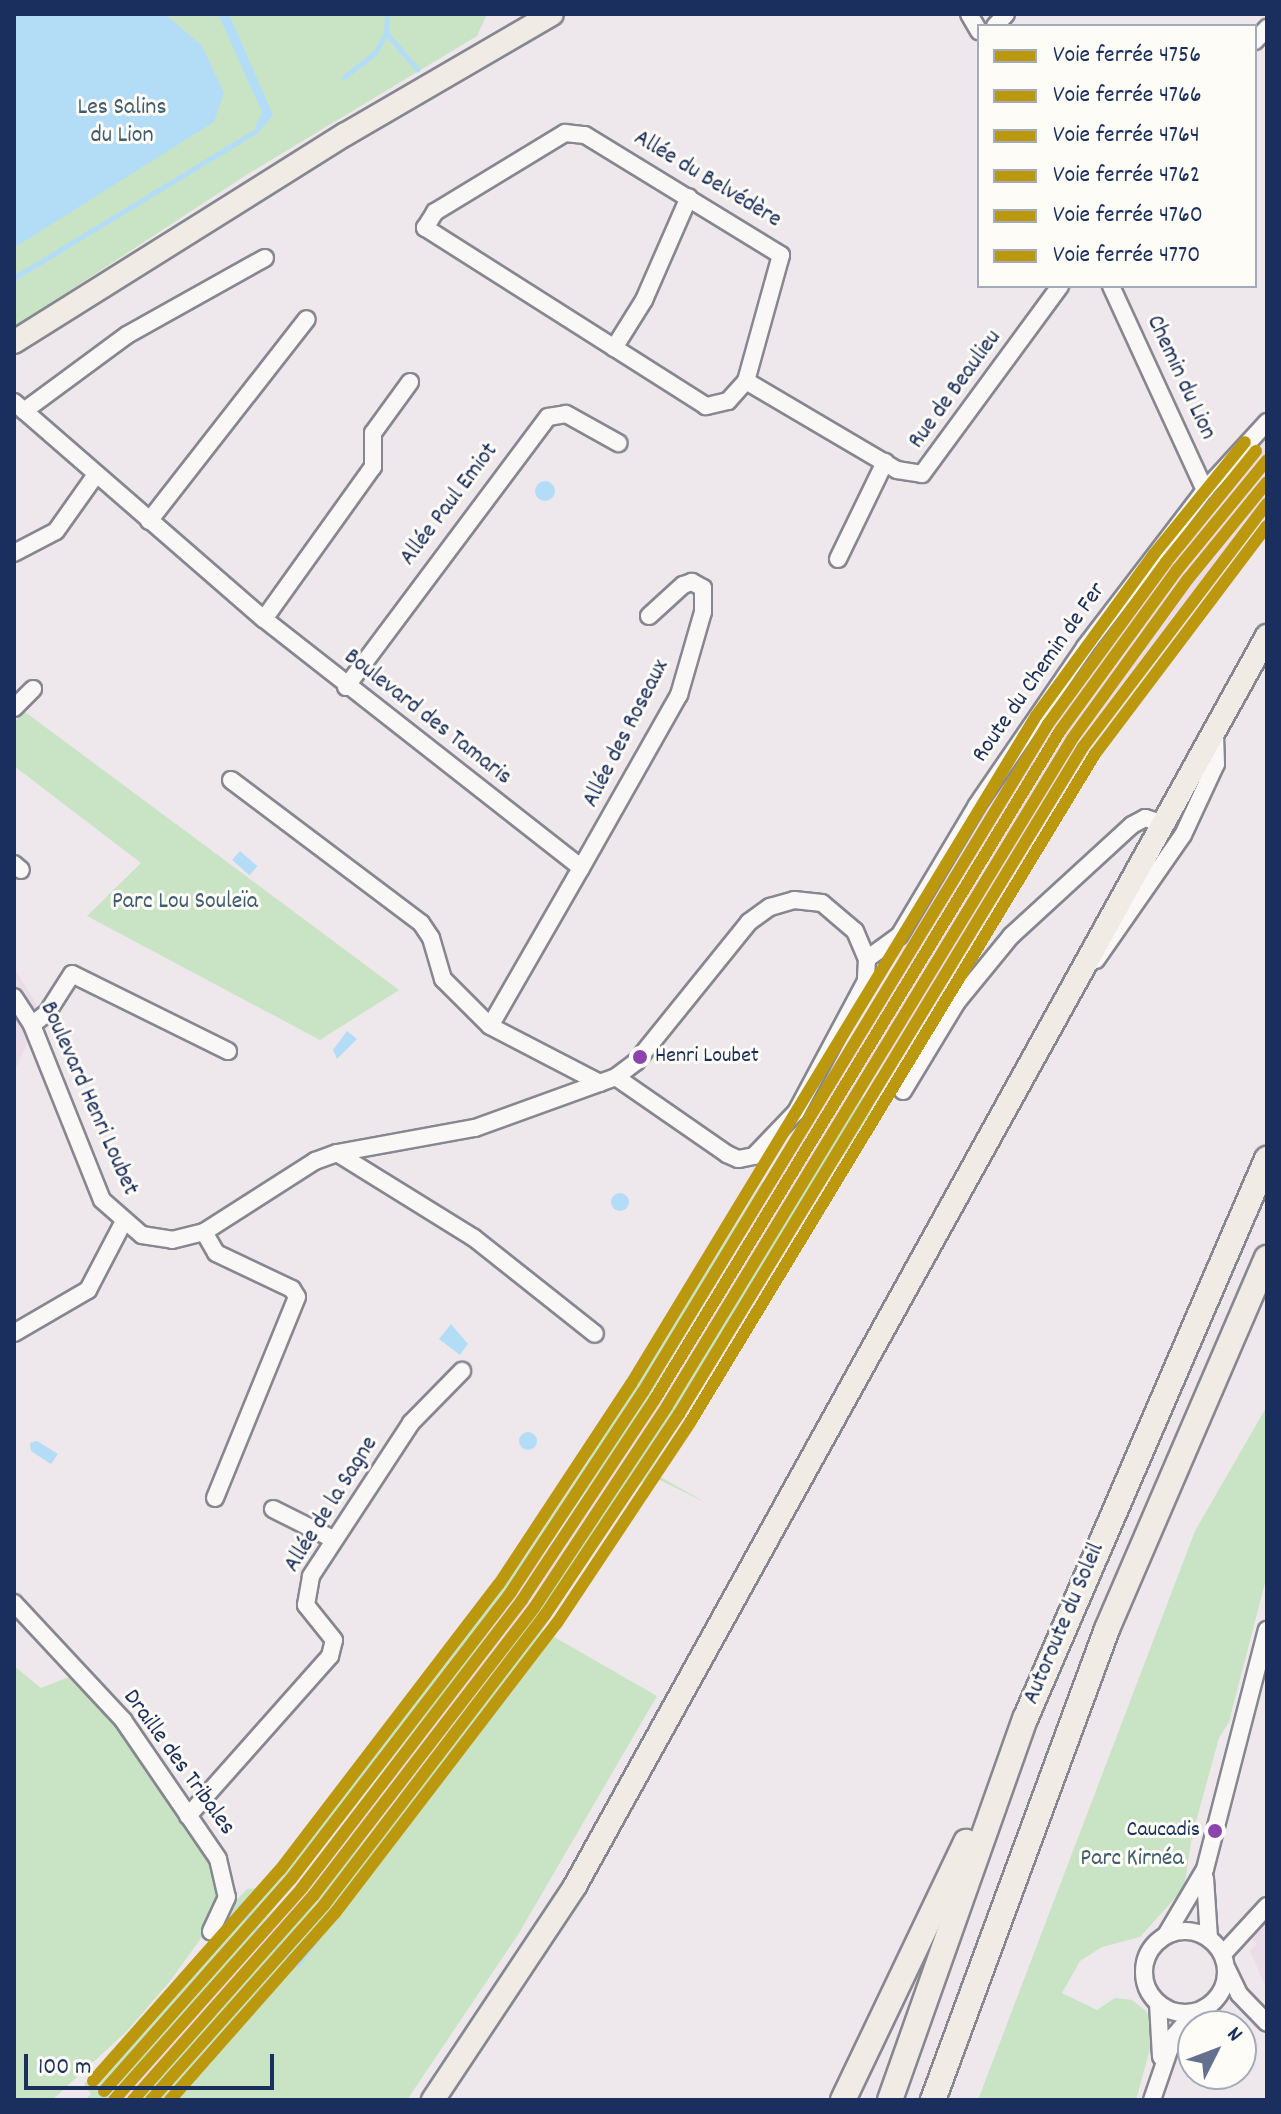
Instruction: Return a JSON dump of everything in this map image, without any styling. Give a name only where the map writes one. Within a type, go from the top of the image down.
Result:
[{"type":"highway","name":"Autoroute du Soleil","points":[[890,2100],[1026,1717],[1267,1159]]},
{"type":"highway","name":"Autoroute du Soleil","points":[[935,2096],[1107,1629],[1267,1258]]},
{"type":"highway","points":[[843,2100],[1026,1717]]},
{"type":"main road","points":[[14,342],[346,134],[552,14]]},
{"type":"main road","points":[[433,2100],[575,1886],[1267,636]]},
{"type":"street","name":"Allée du Belvédère","points":[[571,133],[585,135],[781,255],[746,381],[728,401],[706,406],[614,348],[430,233],[425,222],[571,133]]},
{"type":"street","points":[[614,348],[644,300],[689,197]]},
{"type":"street","points":[[19,406],[127,335],[265,258]]},
{"type":"street","name":"Rue de Beaulieu","points":[[746,381],[914,476],[927,470],[1059,288]]},
{"type":"street","name":"Chemin du Lion","points":[[1112,288],[1205,490]]},
{"type":"street","points":[[149,521],[307,319]]},
{"type":"street","points":[[264,619],[373,467],[373,433],[410,382]]},
{"type":"street","name":"Boulevard des Tamaris","points":[[19,406],[95,476],[346,687],[581,868]]},
{"type":"street","name":"Allée Paul Emiot","points":[[346,687],[548,417],[566,414],[618,443]]},
{"type":"street","name":"Route du Chemin de Fer","points":[[867,959],[899,936],[977,805],[1085,647],[1205,490],[1267,422]]},
{"type":"street","points":[[838,559],[885,462]]},
{"type":"street","points":[[14,553],[56,531],[95,476]]},
{"type":"street","name":"Allée des Roseaux","points":[[581,868],[679,695],[703,612],[703,588],[692,582],[683,585],[649,616]]},
{"type":"street","points":[[14,708],[33,689]]},
{"type":"street","points":[[1065,999],[1127,923],[1183,835],[1216,764],[1215,729]]},
{"type":"street","points":[[231,780],[421,923],[431,938],[443,979],[490,1026],[608,1080],[727,1154],[746,1159],[786,1126],[866,981],[867,959]]},
{"type":"street","points":[[903,1091],[957,1002],[1011,936],[1132,825],[1145,818],[1161,823]]},
{"type":"street","points":[[490,1026],[581,868]]},
{"type":"street","name":"Boulevard Henri Loubet","points":[[14,997],[32,1025],[102,1200],[123,1223],[159,1239],[188,1239],[337,1153],[475,1128],[608,1080],[636,1062],[749,922],[770,907],[803,900],[831,907],[848,921],[867,959]]},
{"type":"street","points":[[32,1025],[47,1013],[72,974],[228,1051]]},
{"type":"street","points":[[337,1153],[474,1238],[595,1334]]},
{"type":"street","points":[[14,1333],[88,1290],[123,1223]]},
{"type":"street","points":[[204,1232],[216,1253],[292,1289],[297,1297],[215,1498]]},
{"type":"street","name":"Allée de la Sagne","points":[[188,1816],[330,1656],[334,1640],[311,1613],[305,1596],[333,1539],[411,1423],[462,1371]]},
{"type":"street","points":[[273,1509],[333,1539]]},
{"type":"street","name":"Draille des Tribales","points":[[14,1603],[123,1720],[218,1859],[227,1885],[225,1909],[211,1932]]},
{"type":"street","points":[[1166,1935],[1205,1869],[1267,1630]]},
{"type":"street","points":[[1205,1869],[1209,1938],[1251,2010]]},
{"type":"street","points":[[1201,2010],[1222,1991],[1225,1961],[1267,1906]]},
{"type":"street","points":[[1177,2010],[1169,2010],[1158,2003],[1149,1992],[1144,1966],[1155,1943],[1166,1935],[1188,1930],[1209,1938]]},
{"type":"street","points":[[1158,2003],[1161,2065]]},
{"type":"street","points":[[1152,2100],[1161,2065],[1177,2033]]},
{"type":"shaded area","points":[[1267,433],[1267,505],[1125,684],[777,1231],[638,1462],[507,1654],[370,1834],[141,2100],[105,2100],[279,1906],[383,1776],[546,1551],[635,1420],[780,1176],[779,1164],[898,976],[900,959],[894,956],[952,856],[1175,540]]},
{"type":"shaded area","points":[[14,968],[42,1012],[14,1072]]},
{"type":"shaded area","points":[[1267,1920],[1267,1990],[1250,1951],[1257,1943],[1251,1937]]},
{"type":"green space","name":"Les Salins du Lion","points":[[14,14],[487,14],[477,36],[251,172],[14,327]]},
{"type":"green space","name":"Parc Lou Souleïa","points":[[25,712],[399,990],[320,1040],[87,916],[141,863],[14,766],[14,722]]},
{"type":"green space","points":[[855,1093],[873,1102],[870,1113],[844,1155],[833,1149],[783,1233],[746,1312],[650,1471],[708,1504],[652,1476],[638,1485],[542,1630],[657,1696],[519,1933],[407,2100],[141,2100],[370,1834],[507,1654],[699,1364]]},
{"type":"green space","points":[[762,1182],[772,1189],[635,1420],[466,1665],[219,1978],[105,2100],[85,2100],[91,2094],[84,2084],[187,1977],[230,1907],[247,1889],[258,1888],[526,1555],[590,1458],[592,1438],[675,1322]]},
{"type":"green space","name":"Parc Kirnéa","points":[[1267,1406],[1267,1575],[1229,1722],[1219,1738],[1192,1836],[1184,1888],[1140,1937],[1102,1947],[1080,1961],[1062,1993],[1097,2010],[1115,1998],[1132,2000],[1146,2011],[1153,2025],[1151,2045],[1136,2100],[978,2100],[1195,1531]]},
{"type":"green space","points":[[14,1666],[41,1688],[69,1677],[107,1713],[201,1851],[208,1854],[222,1886],[211,1924],[171,1980],[127,2031],[52,2100],[14,2100]]},
{"type":"water","points":[[14,14],[165,14],[202,46],[224,93],[214,122],[14,248]]},
{"type":"water","points":[[218,14],[229,14],[273,115],[258,133],[255,127],[262,112]]},
{"type":"water","points":[[545,481],[552,484],[555,491],[552,498],[545,501],[538,498],[535,491],[538,484]]},
{"type":"water","points":[[240,851],[257,866],[249,875],[232,860]]},
{"type":"water","points":[[347,1031],[357,1039],[337,1059],[333,1050]]},
{"type":"water","points":[[620,1193],[629,1202],[620,1211],[611,1202]]},
{"type":"water","points":[[451,1324],[468,1344],[460,1355],[439,1339]]},
{"type":"water","points":[[528,1432],[537,1441],[528,1450],[519,1441]]},
{"type":"water","points":[[37,1441],[58,1454],[51,1464],[31,1451],[30,1443]]},
{"type":"waterway","points":[[387,14],[386,33],[417,69]]},
{"type":"waterway","points":[[344,77],[375,53],[386,33]]},
{"type":"waterway","points":[[14,278],[256,131]]},
{"type":"waterway","points":[[276,1948],[298,1964],[472,1730]]},
{"type":"waterway","points":[[240,1905],[256,1930]]},
{"type":"waterway","points":[[169,2100],[291,1962]]},
{"type":"rail line","name":"4760","points":[[93,2081],[280,1870],[499,1584],[631,1384],[1036,716],[1154,554],[1245,442]]},
{"type":"rail line","name":"4764","points":[[104,2091],[291,1879],[511,1592],[643,1392],[1048,724],[1166,562],[1256,451]]},
{"type":"rail line","name":"4756","points":[[114,2100],[302,1888],[522,1600],[655,1399],[1060,731],[1177,570],[1267,460]]},
{"type":"rail line","name":"4766","points":[[133,2100],[313,1896],[534,1608],[667,1406],[1072,739],[1188,579],[1267,482]]},
{"type":"rail line","name":"4762","points":[[151,2100],[324,1905],[545,1615],[679,1414],[1083,747],[1267,504]]},
{"type":"rail line","name":"4770","points":[[170,2100],[335,1913],[557,1623],[691,1421],[1095,754],[1267,526]]},
{"type":"place","name":"Henri Loubet","points":[[640,1057]]},
{"type":"place","name":"Caucadis","points":[[1215,1831]]}]
